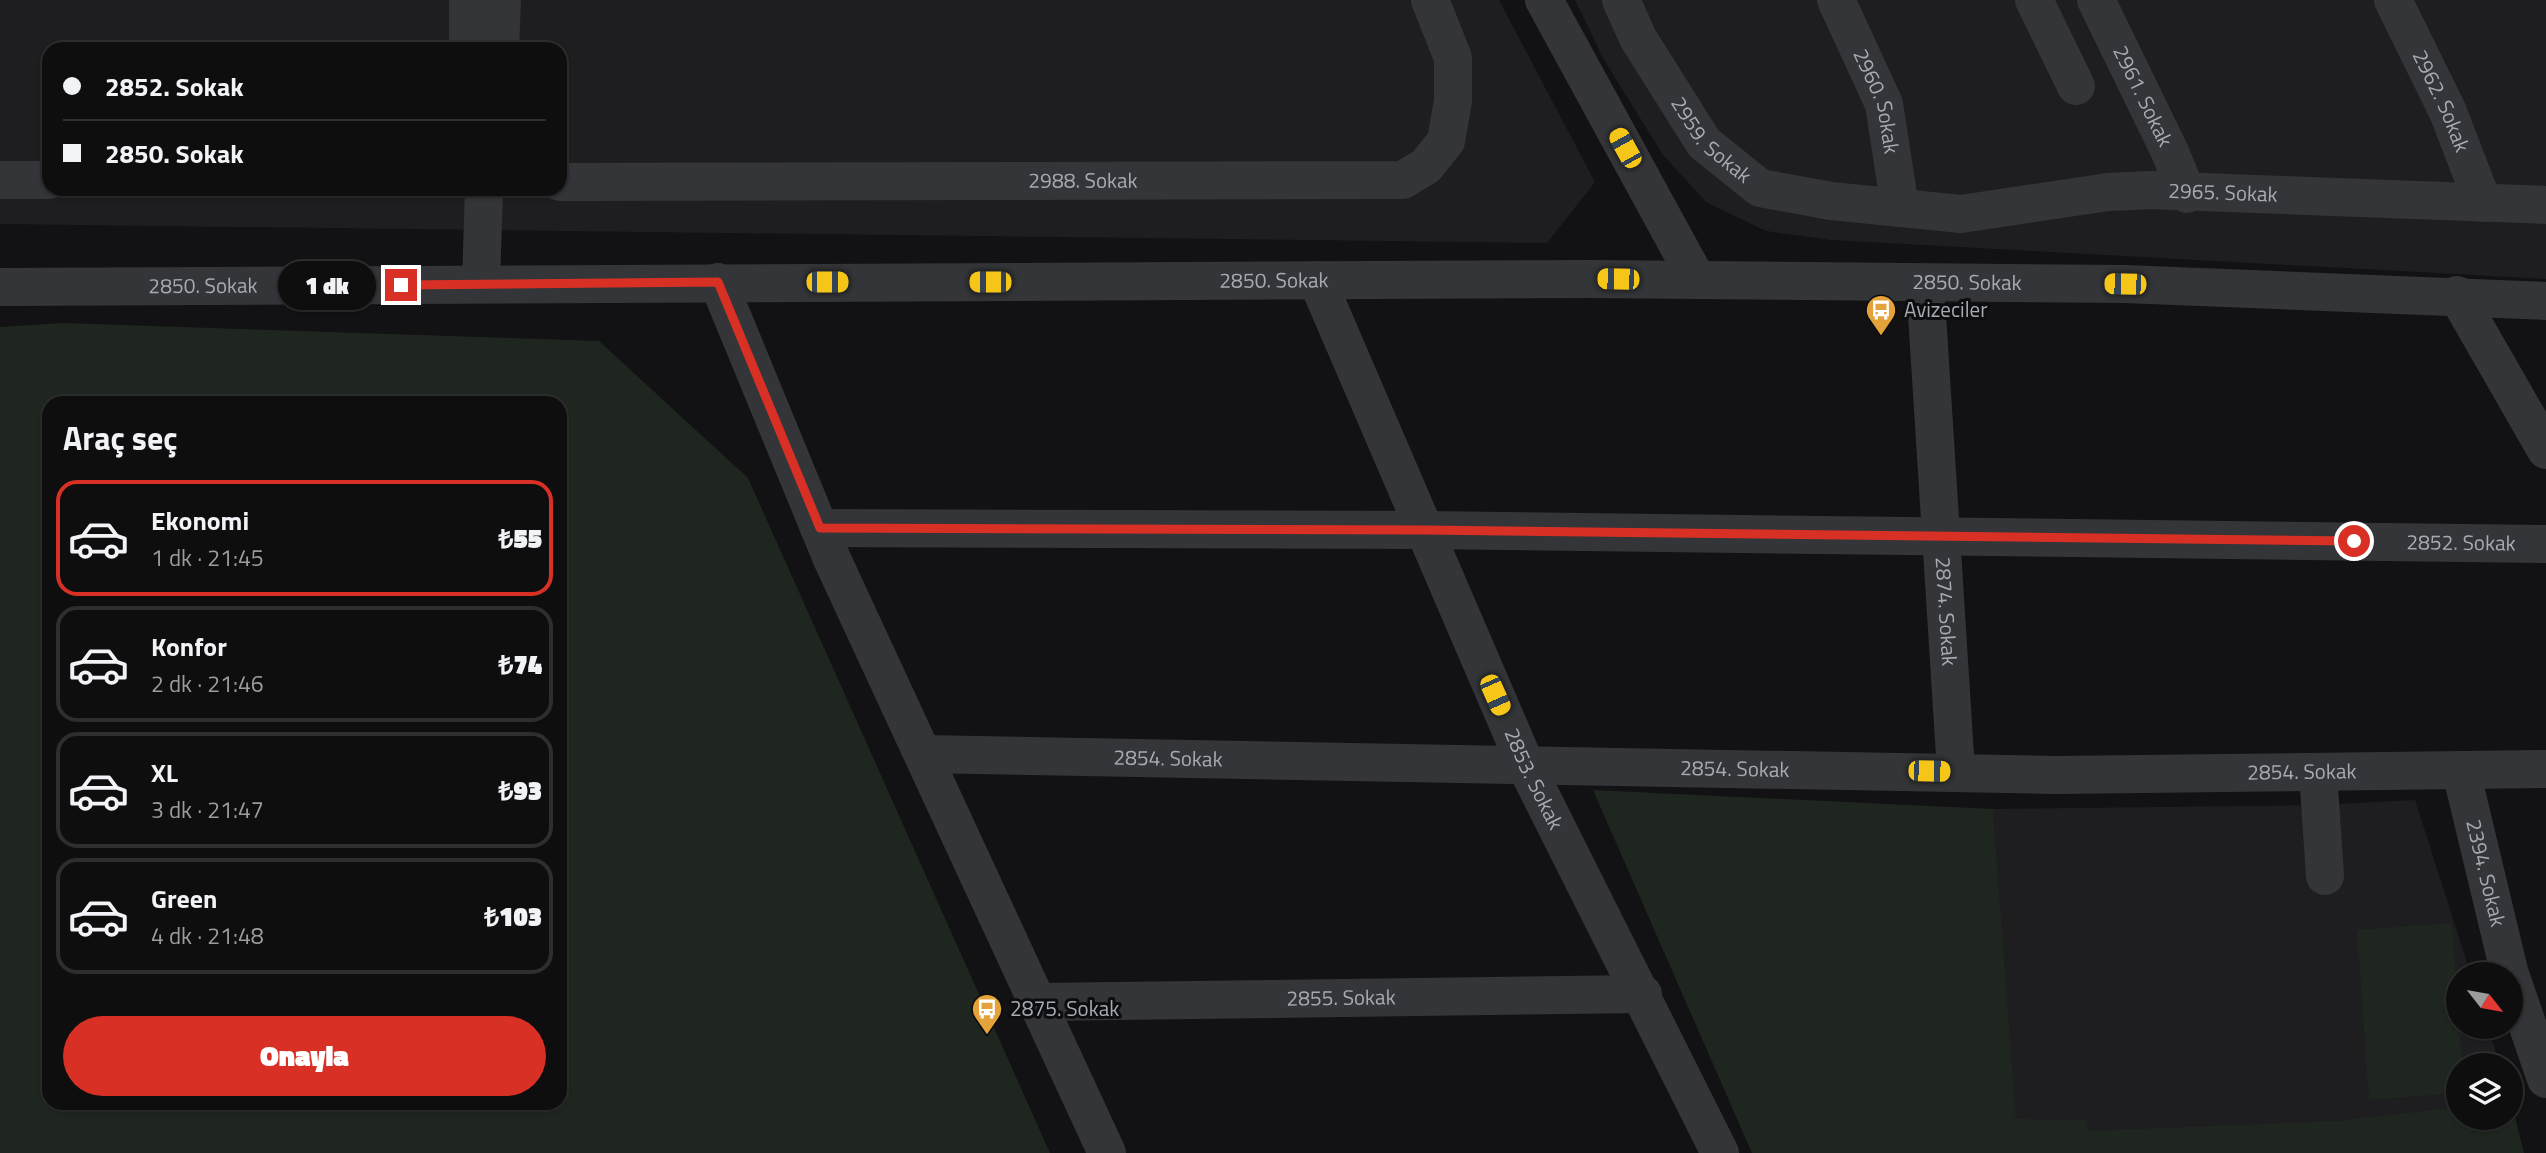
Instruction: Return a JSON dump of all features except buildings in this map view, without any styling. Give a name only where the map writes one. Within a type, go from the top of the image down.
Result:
[{"type":"street","points":[[468,0],[468,42]]},
{"type":"street","points":[[500,42],[502,0]]},
{"type":"street","name":"2988. Sokak","points":[[567,181],[1403,180],[1426,166],[1446,141],[1453,100],[1452,58],[1430,0]]},
{"type":"street","points":[[1544,0],[1698,280]]},
{"type":"street","name":"2959. Sokak","points":[[1621,0],[1638,38],[1704,143],[1760,188],[1831,201],[1900,208]]},
{"type":"street","name":"2960. Sokak","points":[[1836,0],[1884,104],[1900,208]]},
{"type":"street","points":[[2034,0],[2076,86]]},
{"type":"street","name":"2961. Sokak","points":[[2096,0],[2170,152],[2187,194]]},
{"type":"street","name":"2962. Sokak","points":[[2393,0],[2448,112],[2483,203]]},
{"type":"street","points":[[0,180],[42,180]]},
{"type":"street","name":"2965. Sokak","points":[[1900,208],[1961,214],[2108,191],[2151,190],[2187,194],[2546,205]]},
{"type":"street","points":[[481,285],[484,196]]},
{"type":"street","name":"2850. Sokak","points":[[0,286],[1698,280],[2125,284],[2546,301]]},
{"type":"street","name":"2853. Sokak","points":[[1317,281],[1526,766],[1643,994],[1720,1153]]},
{"type":"street","points":[[718,282],[820,528],[1107,1153]]},
{"type":"street","name":"2874. Sokak","points":[[1925,282],[1956,771]]},
{"type":"street","points":[[2457,296],[2546,450]]},
{"type":"street","name":"2852. Sokak","points":[[820,528],[1423,530],[2546,544]]},
{"type":"street","name":"2854. Sokak","points":[[923,754],[1956,771],[2056,775],[2546,769]]},
{"type":"street","name":"2394. Sokak","points":[[2461,771],[2508,962]]},
{"type":"street","points":[[2318,772],[2325,876]]},
{"type":"street","name":"2855. Sokak","points":[[1038,1002],[1643,994]]},
{"type":"street","name":"2394. Sokak","points":[[2524,1014],[2546,1079]]},
{"type":"shaded area","points":[[0,0],[1499,0],[1595,182],[1547,243],[0,224]]},
{"type":"shaded area","points":[[1575,0],[2546,0],[2546,279],[1831,240],[1766,231],[1706,202],[1663,155],[1604,60]]},
{"type":"shaded area","points":[[63,323],[599,341],[748,478],[1050,1153],[0,1153],[0,327]]},
{"type":"shaded area","points":[[1593,790],[1993,809],[2016,1119],[2086,1120],[2088,1131],[2338,1121],[2446,1109],[2446,1130],[2518,1130],[2524,1153],[1752,1153]]},
{"type":"shaded area","points":[[2415,800],[2467,962],[2446,962],[2446,1040],[2492,1040],[2496,1053],[2446,1053],[2446,1130],[2518,1130],[2524,1153],[2018,1153],[1993,809],[2321,805]]},
{"type":"shaded area","points":[[2452,923],[2455,962],[2446,962],[2446,1040],[2460,1040],[2461,1053],[2446,1053],[2446,1094],[2369,1100],[2357,930]]},
{"type":"place","name":"Avizeciler","points":[[1881,337]]},
{"type":"place","name":"2875. Sokak","points":[[987,1036]]},
{"type":"route","points":[[401,285],[718,282],[820,528],[1423,530],[2354,541]]}]
